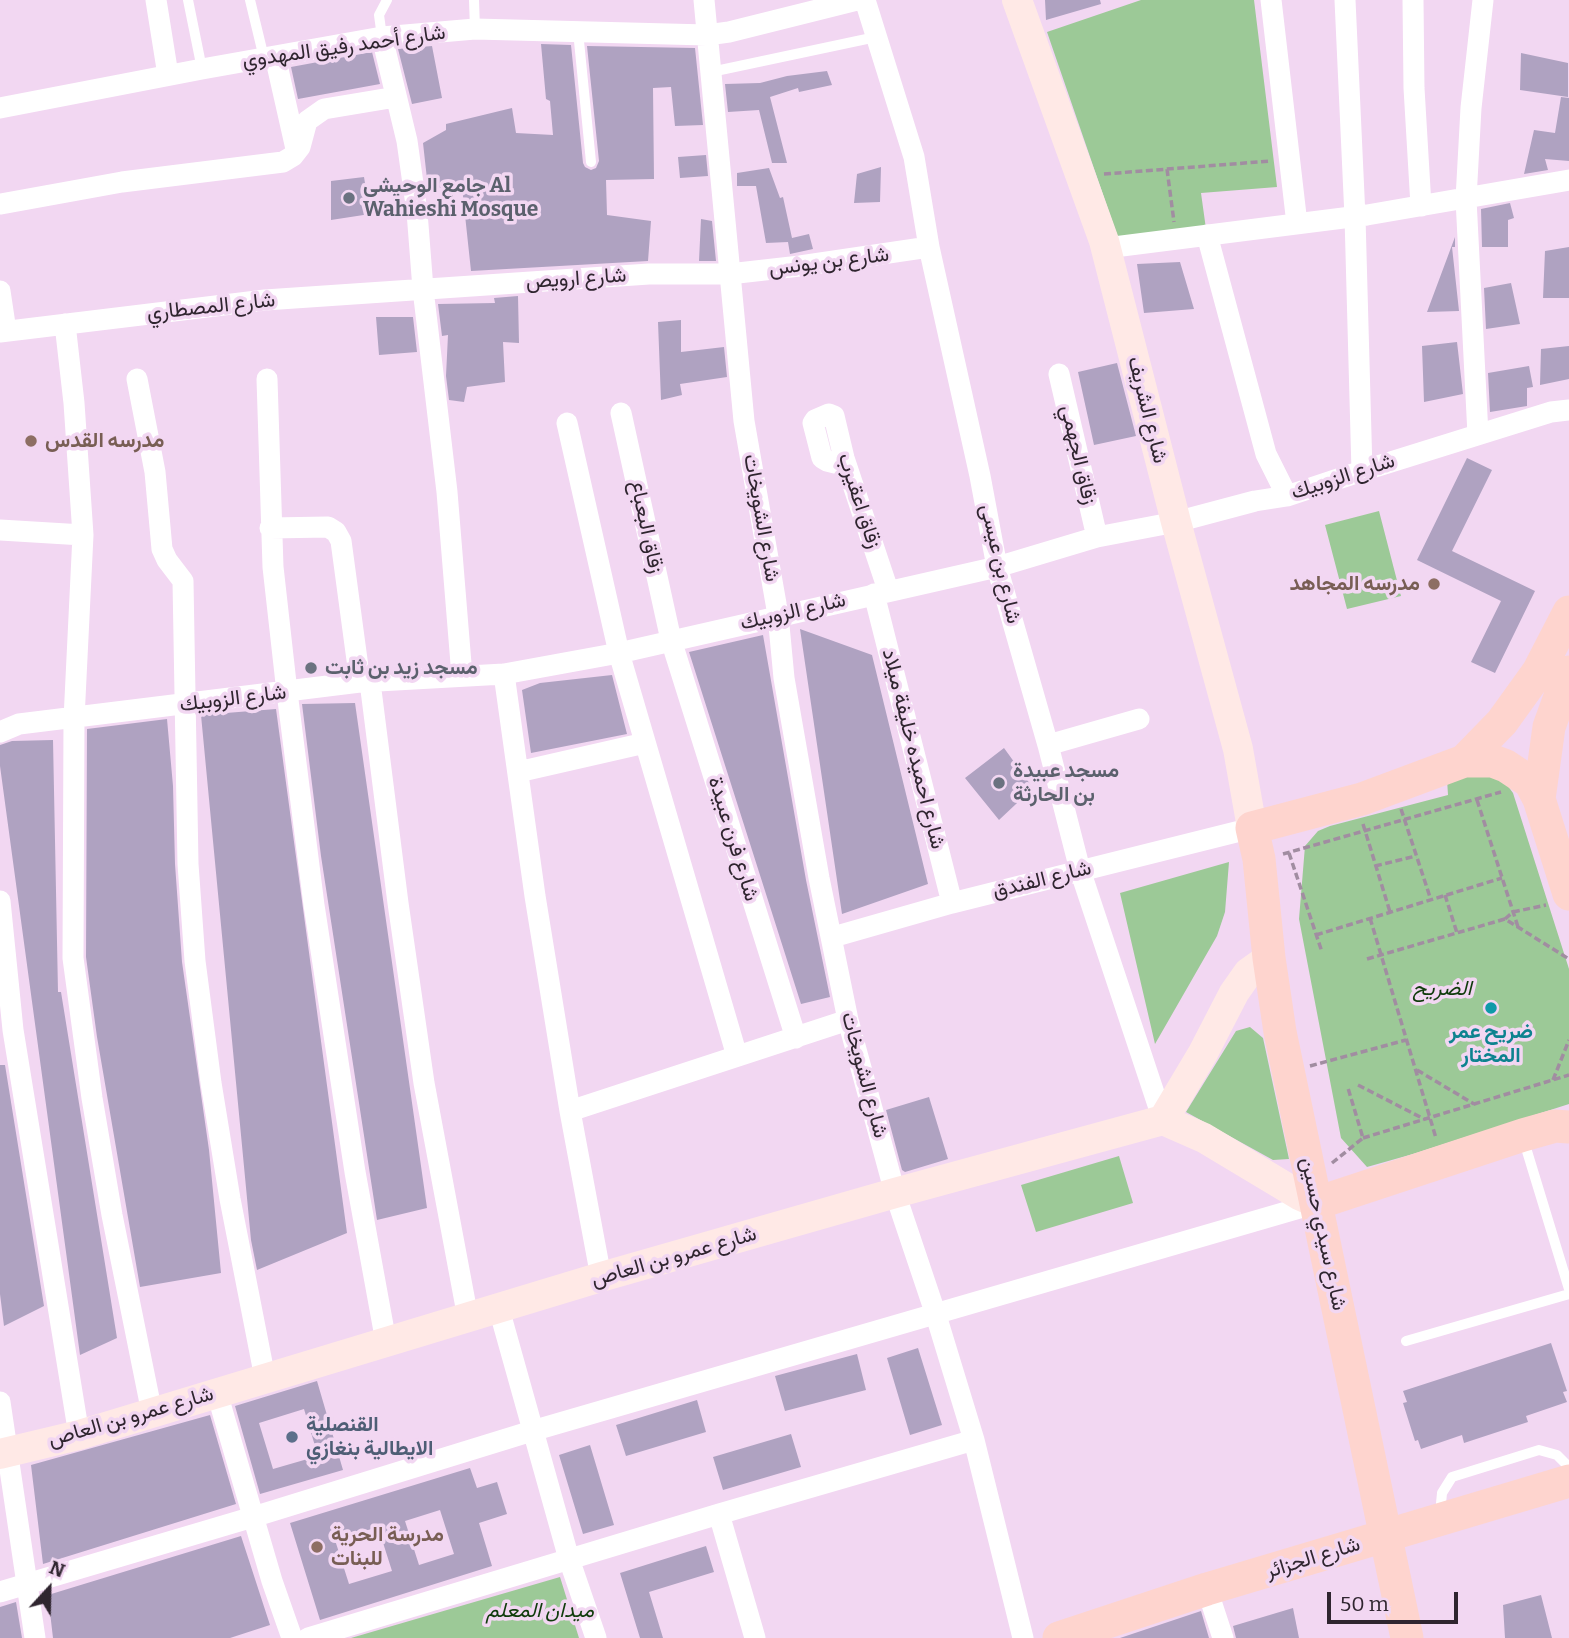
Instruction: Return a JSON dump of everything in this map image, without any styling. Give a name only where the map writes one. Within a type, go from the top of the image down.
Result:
[{"type":"main road","points":[[1464,761],[1502,722],[1538,672],[1569,612]]},
{"type":"main road","points":[[1558,899],[1534,791],[1549,727],[1569,672]]},
{"type":"main road","points":[[1267,847],[1360,816],[1394,787],[1464,761],[1493,761],[1513,769],[1534,791]]},
{"type":"main road","name":"شارع سيدي حسين","points":[[1267,847],[1269,958],[1287,1071],[1315,1191],[1407,1638]]},
{"type":"main road","points":[[1315,1191],[1442,1160],[1564,1123]]},
{"type":"main road","name":"شارع الجزائر","points":[[1059,1638],[1207,1590],[1569,1481]]},
{"type":"street","points":[[156,0],[168,75]]},
{"type":"street","name":"شارع الشويخات","points":[[704,0],[744,421],[778,615],[784,678],[819,878],[848,1020],[895,1194],[974,1440],[1023,1638]]},
{"type":"street","name":"شارع أحمد رفيق المهدوي","points":[[0,108],[382,37],[475,29],[707,35],[857,0]]},
{"type":"street","name":"شارع بن عيسى","points":[[864,0],[914,158],[929,247],[980,476],[997,567],[1080,870],[1163,1121]]},
{"type":"street","name":"شارع الشريف","points":[[1017,0],[1106,248],[1176,522],[1267,847]]},
{"type":"street","points":[[1271,0],[1297,224]]},
{"type":"street","points":[[1345,0],[1362,471]]},
{"type":"street","points":[[1413,0],[1414,88],[1421,206]]},
{"type":"street","points":[[1478,435],[1466,199],[1473,85],[1483,0]]},
{"type":"street","points":[[382,37],[407,141],[415,200],[447,492],[462,676]]},
{"type":"street","points":[[270,57],[297,151]]},
{"type":"street","points":[[0,204],[122,182],[283,162],[300,147],[307,121],[324,109],[396,97]]},
{"type":"street","points":[[1106,248],[1354,217],[1569,180]]},
{"type":"street","points":[[1207,235],[1266,454],[1287,496]]},
{"type":"street","name":"شارع بن يونس","points":[[729,274],[929,247]]},
{"type":"street","name":"شارع ارويص","points":[[423,289],[649,274],[729,274]]},
{"type":"street","name":"شارع المصطاري","points":[[3,331],[265,300],[423,289]]},
{"type":"street","points":[[0,291],[3,331]]},
{"type":"street","points":[[65,324],[76,427],[83,534],[74,719],[73,958],[92,1098],[112,1215],[152,1413]]},
{"type":"street","name":"زقاق الجهمي","points":[[1059,374],[1097,537]]},
{"type":"street","points":[[137,379],[155,472],[162,549],[183,581],[188,864],[195,961],[230,1199],[265,1378]]},
{"type":"street","points":[[267,379],[270,419],[270,528],[287,692],[314,905],[355,1172],[386,1342]]},
{"type":"street","name":"شارع الزوبيك","points":[[0,733],[19,724],[365,682],[504,674],[619,653],[997,567],[1097,537],[1287,496],[1551,412],[1569,410]]},
{"type":"street","name":"زقاق البعباع","points":[[621,413],[671,640]]},
{"type":"street","name":"زقاق اعقيرب","points":[[829,414],[834,416],[836,421],[881,592]]},
{"type":"street","points":[[567,423],[619,653],[737,1056]]},
{"type":"street","points":[[270,528],[328,527],[336,531],[341,541],[365,682],[424,1083],[468,1318]]},
{"type":"street","points":[[0,530],[83,534]]},
{"type":"street","name":"شارع احميده خليفة ميلاد","points":[[881,592],[952,903]]},
{"type":"street","name":"شارع فرن عبيدة","points":[[671,640],[796,1038]]},
{"type":"street","points":[[504,674],[535,896],[570,1111],[601,1277]]},
{"type":"street","points":[[1048,746],[1139,719]]},
{"type":"street","points":[[518,772],[645,743]]},
{"type":"street","name":"شارع الفندق","points":[[833,937],[1080,870],[1267,847]]},
{"type":"street","points":[[0,901],[13,1030],[79,1435]]},
{"type":"street","points":[[1269,958],[1248,973],[1234,993],[1163,1121],[1204,1138],[1298,1195],[1315,1191]]},
{"type":"street","points":[[570,1111],[848,1020]]},
{"type":"street","name":"شارع عمرو بن العاص","points":[[4,1453],[79,1435],[601,1277],[1163,1121]]},
{"type":"street","points":[[0,1592],[532,1430],[935,1312],[1315,1191]]},
{"type":"street","points":[[499,1309],[569,1559],[596,1638]]},
{"type":"street","points":[[217,1392],[292,1638]]},
{"type":"street","points":[[0,1402],[4,1453],[28,1583],[35,1638]]},
{"type":"street","points":[[308,1638],[974,1440]]},
{"type":"street","points":[[719,1514],[755,1638]]},
{"type":"street","points":[[1207,1590],[1223,1638]]},
{"type":"lane","points":[[188,0],[202,69]]},
{"type":"lane","points":[[250,0],[270,57]]},
{"type":"lane","points":[[382,37],[379,15],[387,0]]},
{"type":"lane","points":[[474,0],[475,29]]},
{"type":"lane","points":[[578,31],[592,162]]},
{"type":"lane","points":[[711,72],[876,37]]},
{"type":"lane","points":[[1406,1341],[1569,1291],[1522,1135]]},
{"type":"lane","points":[[1439,1520],[1443,1493],[1452,1477],[1539,1450],[1557,1455],[1569,1467]]},
{"type":"path","points":[[1081,176],[1290,159]]},
{"type":"path","points":[[1167,169],[1177,239]]},
{"type":"path","points":[[1394,787],[1431,900]]},
{"type":"path","points":[[1322,953],[1317,935],[1267,847],[1360,816],[1405,820],[1477,800],[1534,791]]},
{"type":"path","points":[[1477,800],[1518,927]]},
{"type":"path","points":[[1360,816],[1390,912]]},
{"type":"path","points":[[1376,866],[1416,856]]},
{"type":"path","points":[[1317,935],[1502,878]]},
{"type":"path","points":[[1446,895],[1457,933]]},
{"type":"path","points":[[1367,959],[1506,919],[1513,912],[1558,899]]},
{"type":"path","points":[[1370,918],[1442,1160]]},
{"type":"path","points":[[1506,919],[1569,959]]},
{"type":"path","points":[[1287,1071],[1406,1040]]},
{"type":"path","points":[[1553,1080],[1569,1040]]},
{"type":"path","points":[[1415,1069],[1474,1104]]},
{"type":"path","points":[[1315,1191],[1363,1138],[1569,1074]]},
{"type":"path","points":[[1358,1085],[1428,1119]]},
{"type":"path","points":[[1348,1088],[1363,1138]]},
{"type":"green space","points":[[1141,0],[1254,0],[1277,187],[1201,193],[1206,229],[1118,238],[1047,32]]},
{"type":"green space","points":[[1379,511],[1401,596],[1347,609],[1325,525]]},
{"type":"green space","name":"الضريح","points":[[1499,774],[1513,793],[1569,969],[1569,1104],[1367,1167],[1341,1138],[1299,919],[1305,846],[1318,831],[1330,826],[1448,795],[1447,779]]},
{"type":"green space","points":[[1229,862],[1225,912],[1217,936],[1155,1044],[1120,893]]},
{"type":"green space","points":[[1250,1027],[1263,1038],[1289,1159],[1273,1160],[1186,1112],[1236,1031]]},
{"type":"green space","points":[[1119,1156],[1133,1203],[1036,1232],[1021,1185]]},
{"type":"green space","name":"ميدان المعلم","points":[[560,1577],[579,1638],[351,1638]]},
{"type":"building","points":[[1045,0],[1100,0],[1101,4],[1046,20]]},
{"type":"building","points":[[541,44],[571,45],[583,163],[591,170],[596,168],[599,161],[587,46],[695,48],[703,125],[675,126],[671,87],[653,88],[654,179],[606,180],[607,215],[651,221],[648,261],[471,271],[462,187],[428,188],[423,143],[446,130],[446,124],[512,108],[516,133],[553,135],[550,101],[546,99]]},
{"type":"building","points":[[432,46],[442,98],[412,104],[398,49]]},
{"type":"building","points":[[372,52],[380,84],[298,99],[291,67]]},
{"type":"building","points":[[1521,53],[1568,63],[1568,97],[1520,90]]},
{"type":"building","points":[[827,71],[832,85],[799,92],[798,88],[770,97],[787,163],[772,163],[759,110],[728,112],[725,84],[760,83],[787,76]]},
{"type":"building","points":[[1561,97],[1569,98],[1569,161],[1545,159],[1548,170],[1524,174],[1534,130],[1555,133]]},
{"type":"building","points":[[706,155],[708,176],[680,178],[678,157]]},
{"type":"building","points":[[881,167],[880,202],[854,203],[857,174]]},
{"type":"building","points":[[769,168],[780,198],[783,197],[792,238],[809,234],[813,249],[790,254],[788,242],[766,243],[756,186],[737,186],[737,173]]},
{"type":"building","name":"جامع الوحيشي Al Wahieshi Mosque","points":[[364,177],[370,214],[331,220],[331,181]]},
{"type":"building","points":[[1510,203],[1514,218],[1508,220],[1508,247],[1482,247],[1481,209]]},
{"type":"building","points":[[701,219],[712,221],[716,261],[699,261]]},
{"type":"building","points":[[1455,237],[1455,247],[1452,247],[1459,311],[1427,312]]},
{"type":"building","points":[[1569,247],[1569,298],[1543,298],[1545,251]]},
{"type":"building","points":[[1180,262],[1194,309],[1144,313],[1137,264]]},
{"type":"building","points":[[1511,283],[1520,324],[1486,329],[1484,288]]},
{"type":"building","points":[[518,296],[519,343],[503,342],[505,382],[467,387],[464,402],[449,400],[446,376],[448,335],[442,336],[438,304],[495,303],[494,298]]},
{"type":"building","points":[[376,317],[413,317],[417,352],[379,355]]},
{"type":"building","points":[[681,320],[681,352],[724,347],[727,377],[680,384],[682,395],[661,400],[658,322]]},
{"type":"building","points":[[1457,342],[1463,394],[1424,402],[1422,346]]},
{"type":"building","points":[[1569,346],[1569,379],[1540,385],[1541,349]]},
{"type":"building","points":[[1117,363],[1136,436],[1094,445],[1078,372]]},
{"type":"building","points":[[1529,366],[1533,387],[1527,388],[1527,406],[1490,412],[1488,373]]},
{"type":"building","points":[[1467,458],[1492,470],[1452,551],[1535,591],[1495,673],[1471,662],[1501,601],[1417,560]]},
{"type":"building","points":[[800,629],[872,655],[928,884],[842,914]]},
{"type":"building","points":[[763,635],[806,880],[830,997],[801,1004],[689,652]]},
{"type":"building","points":[[612,675],[627,734],[531,753],[522,690],[540,683]]},
{"type":"building","points":[[355,703],[427,1208],[377,1220],[321,856],[302,704]]},
{"type":"building","points":[[276,709],[347,1233],[257,1270],[251,1240],[201,715]]},
{"type":"building","points":[[167,719],[182,962],[209,1150],[221,1273],[140,1287],[86,957],[87,729]]},
{"type":"building","points":[[53,740],[58,992],[61,992],[117,1338],[80,1355],[0,766],[0,745],[12,741]]},
{"type":"building","name":"مسجد عبيدة بن الحارثة","points":[[1004,748],[1033,788],[999,820],[965,778]]},
{"type":"building","points":[[0,1065],[5,1065],[44,1306],[4,1326],[0,1294]]},
{"type":"building","points":[[929,1097],[948,1159],[905,1172],[902,1170],[886,1110]]},
{"type":"building","points":[[1551,1343],[1567,1391],[1563,1392],[1567,1402],[1526,1416],[1528,1422],[1464,1443],[1462,1435],[1421,1449],[1418,1440],[1415,1441],[1403,1403],[1407,1402],[1403,1391]]},
{"type":"building","points":[[918,1348],[942,1425],[910,1435],[887,1358]]},
{"type":"building","points":[[857,1354],[866,1390],[785,1411],[775,1376]]},
{"type":"building","points":[[317,1381],[343,1470],[260,1494],[235,1406]],"holes":[[[304,1409],[318,1456],[273,1469],[259,1423]]]},
{"type":"building","points":[[697,1400],[706,1432],[626,1456],[616,1425]]},
{"type":"building","points":[[210,1415],[236,1504],[43,1564],[31,1465]]},
{"type":"building","points":[[791,1434],[801,1467],[723,1490],[713,1457]]},
{"type":"building","points":[[590,1445],[614,1525],[583,1534],[559,1455]]},
{"type":"building","name":"مدرسة الحرية للبنات","points":[[470,1468],[477,1488],[497,1482],[507,1514],[479,1523],[492,1566],[320,1620],[290,1523]],"holes":[[[440,1510],[454,1554],[419,1565],[405,1521]],[[378,1527],[392,1571],[349,1584],[335,1540]]]},
{"type":"building","points":[[241,1536],[270,1625],[230,1638],[53,1638],[48,1595]]},
{"type":"building","points":[[706,1546],[714,1572],[649,1592],[663,1638],[640,1638],[620,1573]]},
{"type":"building","points":[[1541,1595],[1552,1638],[1505,1638],[1503,1605]]},
{"type":"building","points":[[16,1602],[22,1638],[0,1638],[0,1607]]},
{"type":"building","points":[[1293,1608],[1299,1638],[1236,1638],[1233,1626]]},
{"type":"building","points":[[1201,1611],[1209,1638],[1120,1638]]},
{"type":"place","name":"جامع الوحيشي Al Wahieshi Mosque","points":[[349,198]]},
{"type":"place","name":"مدرسه القدس","points":[[31,441]]},
{"type":"place","name":"مدرسه المجاهد","points":[[1434,584]]},
{"type":"place","name":"مسجد زيد بن ثابت","points":[[311,668]]},
{"type":"place","name":"مسجد عبيدة بن الحارثة","points":[[999,783]]},
{"type":"place","name":"ضريح عمر المختار","points":[[1491,1008]]},
{"type":"place","name":"القنصلية الايطالية بنغازي","points":[[292,1437]]},
{"type":"place","name":"مدرسة الحرية للبنات","points":[[317,1547]]}]
